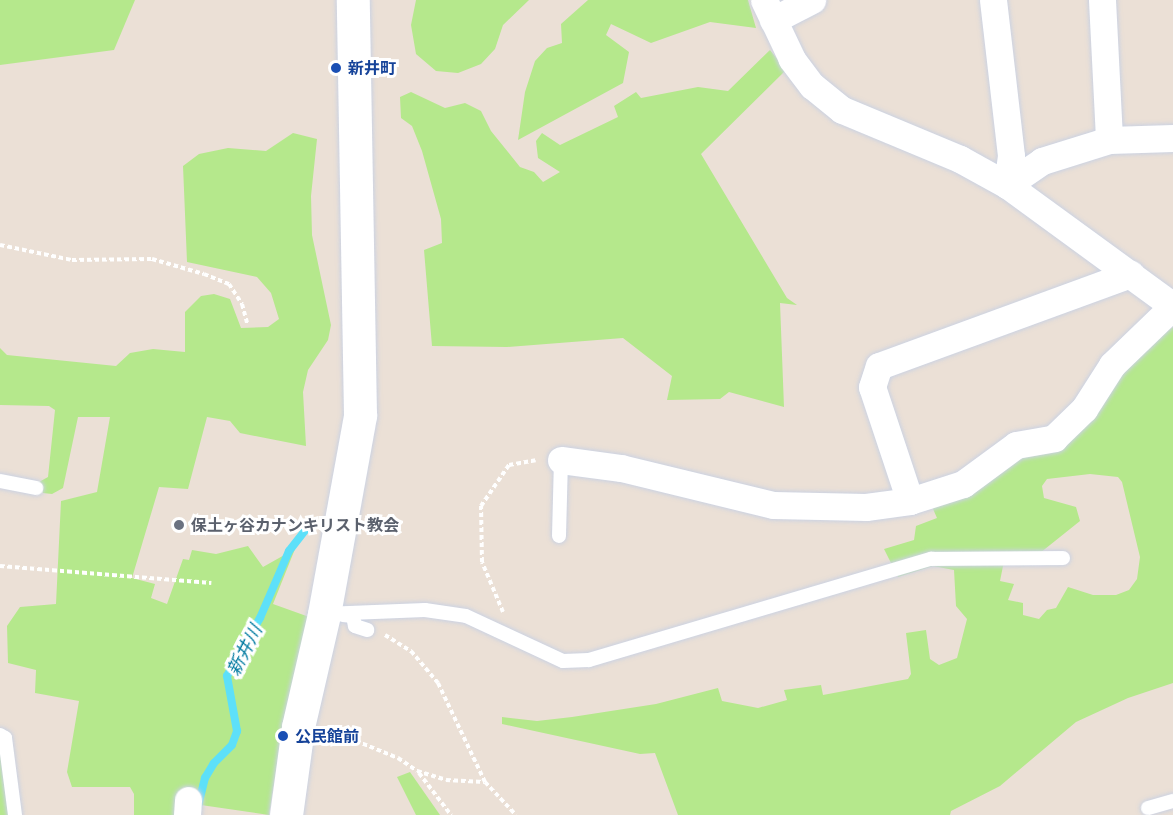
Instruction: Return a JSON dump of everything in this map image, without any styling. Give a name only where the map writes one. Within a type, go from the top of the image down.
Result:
[{"type":"street","points":[[286,815],[298,727],[324,614],[360,415],[352,0]]},
{"type":"street","points":[[561,460],[621,468],[773,505],[866,507],[910,501],[963,484],[1016,445],[1054,438],[1084,409],[1112,365],[1173,306],[1007,185],[960,159],[842,110],[812,86],[792,59],[769,10],[812,0]]},
{"type":"street","points":[[993,0],[1011,156],[1007,185]]},
{"type":"street","points":[[1102,0],[1109,140]]},
{"type":"street","points":[[1007,185],[1042,161],[1109,140],[1173,138]]},
{"type":"street","points":[[910,501],[872,387],[879,366],[1131,274]]},
{"type":"lane","points":[[559,536],[561,460]]},
{"type":"lane","points":[[0,482],[36,488]]},
{"type":"lane","points":[[324,614],[425,610],[466,616],[508,633],[563,661],[589,660],[931,559],[1063,558]]},
{"type":"lane","points":[[324,614],[353,616],[355,626],[367,630]]},
{"type":"lane","points":[[0,735],[5,738],[15,815]]},
{"type":"lane","points":[[1148,808],[1173,801]]},
{"type":"path","points":[[0,245],[72,260],[152,259],[204,273],[229,284],[247,323]]},
{"type":"path","points":[[508,633],[482,562],[481,506],[509,465],[525,460],[561,460]]},
{"type":"path","points":[[0,566],[211,583]]},
{"type":"path","points":[[367,630],[395,637],[438,683],[485,782],[516,815]]},
{"type":"path","points":[[349,738],[398,758],[417,771],[446,780],[485,782]]},
{"type":"path","points":[[417,771],[451,815]]},
{"type":"green space","points":[[0,0],[135,0],[114,50],[0,65]]},
{"type":"green space","points":[[416,0],[529,0],[503,25],[495,49],[481,64],[458,73],[436,71],[416,54],[411,25]]},
{"type":"green space","points":[[588,0],[748,0],[756,28],[710,22],[651,43],[611,24],[606,35],[629,52],[623,83],[518,140],[525,92],[535,61],[547,48],[562,43],[561,24]]},
{"type":"green space","points":[[770,50],[786,70],[701,154],[787,298],[797,305],[780,303],[784,407],[729,392],[720,399],[667,400],[672,376],[623,338],[507,347],[432,346],[424,250],[442,243],[441,219],[422,151],[412,126],[401,118],[400,97],[411,92],[445,108],[465,103],[481,111],[491,131],[520,167],[534,172],[543,182],[560,172],[538,158],[536,141],[542,133],[560,145],[618,117],[614,106],[636,92],[641,98],[698,87],[728,91]]},
{"type":"green space","points":[[293,133],[317,139],[311,196],[312,235],[331,325],[328,340],[308,370],[303,392],[306,446],[240,433],[230,421],[207,417],[188,489],[159,487],[132,578],[155,584],[151,598],[167,604],[183,559],[189,560],[192,550],[216,554],[248,546],[263,567],[295,549],[273,604],[312,618],[285,714],[269,815],[201,805],[203,795],[187,795],[185,815],[134,815],[134,794],[130,787],[72,787],[67,772],[79,701],[35,693],[36,670],[8,663],[7,626],[20,607],[56,604],[61,501],[97,492],[110,417],[78,417],[63,488],[52,494],[43,493],[39,482],[48,477],[55,410],[49,406],[0,405],[0,348],[7,355],[116,366],[130,353],[153,349],[185,352],[185,312],[201,296],[214,294],[230,299],[241,328],[268,327],[279,319],[271,293],[257,277],[187,262],[183,166],[199,154],[228,148],[266,151]]},
{"type":"green space","points":[[1173,327],[1173,683],[1128,698],[1076,722],[1000,786],[951,811],[950,815],[678,815],[655,753],[640,754],[502,724],[502,717],[537,721],[572,717],[656,704],[718,688],[722,701],[758,708],[787,700],[784,690],[821,685],[823,695],[908,679],[911,674],[906,633],[926,630],[930,659],[939,665],[957,658],[967,619],[956,606],[954,570],[933,566],[898,577],[884,549],[914,540],[916,526],[937,518],[930,502],[1017,451],[1056,442],[1115,367]],"holes":[[[1090,474],[1118,477],[1122,482],[1140,557],[1137,579],[1129,590],[1116,595],[1093,595],[1068,587],[1056,608],[1047,610],[1039,619],[1023,615],[1023,603],[1008,600],[1014,584],[1000,581],[1005,556],[1040,553],[1080,521],[1076,507],[1044,498],[1042,486],[1047,479]]]},
{"type":"green space","points":[[0,742],[13,815],[0,815]]},
{"type":"green space","points":[[410,772],[440,815],[416,815],[397,777]]},
{"type":"waterway","name":"新井川","points":[[198,806],[205,778],[214,763],[232,745],[237,731],[227,676],[260,618],[289,551],[312,522]]},
{"type":"place","name":"新井町","points":[[336,68]]},
{"type":"place","name":"保土ヶ谷カナンキリスト教会","points":[[179,525]]},
{"type":"place","name":"公民館前","points":[[283,736]]}]
